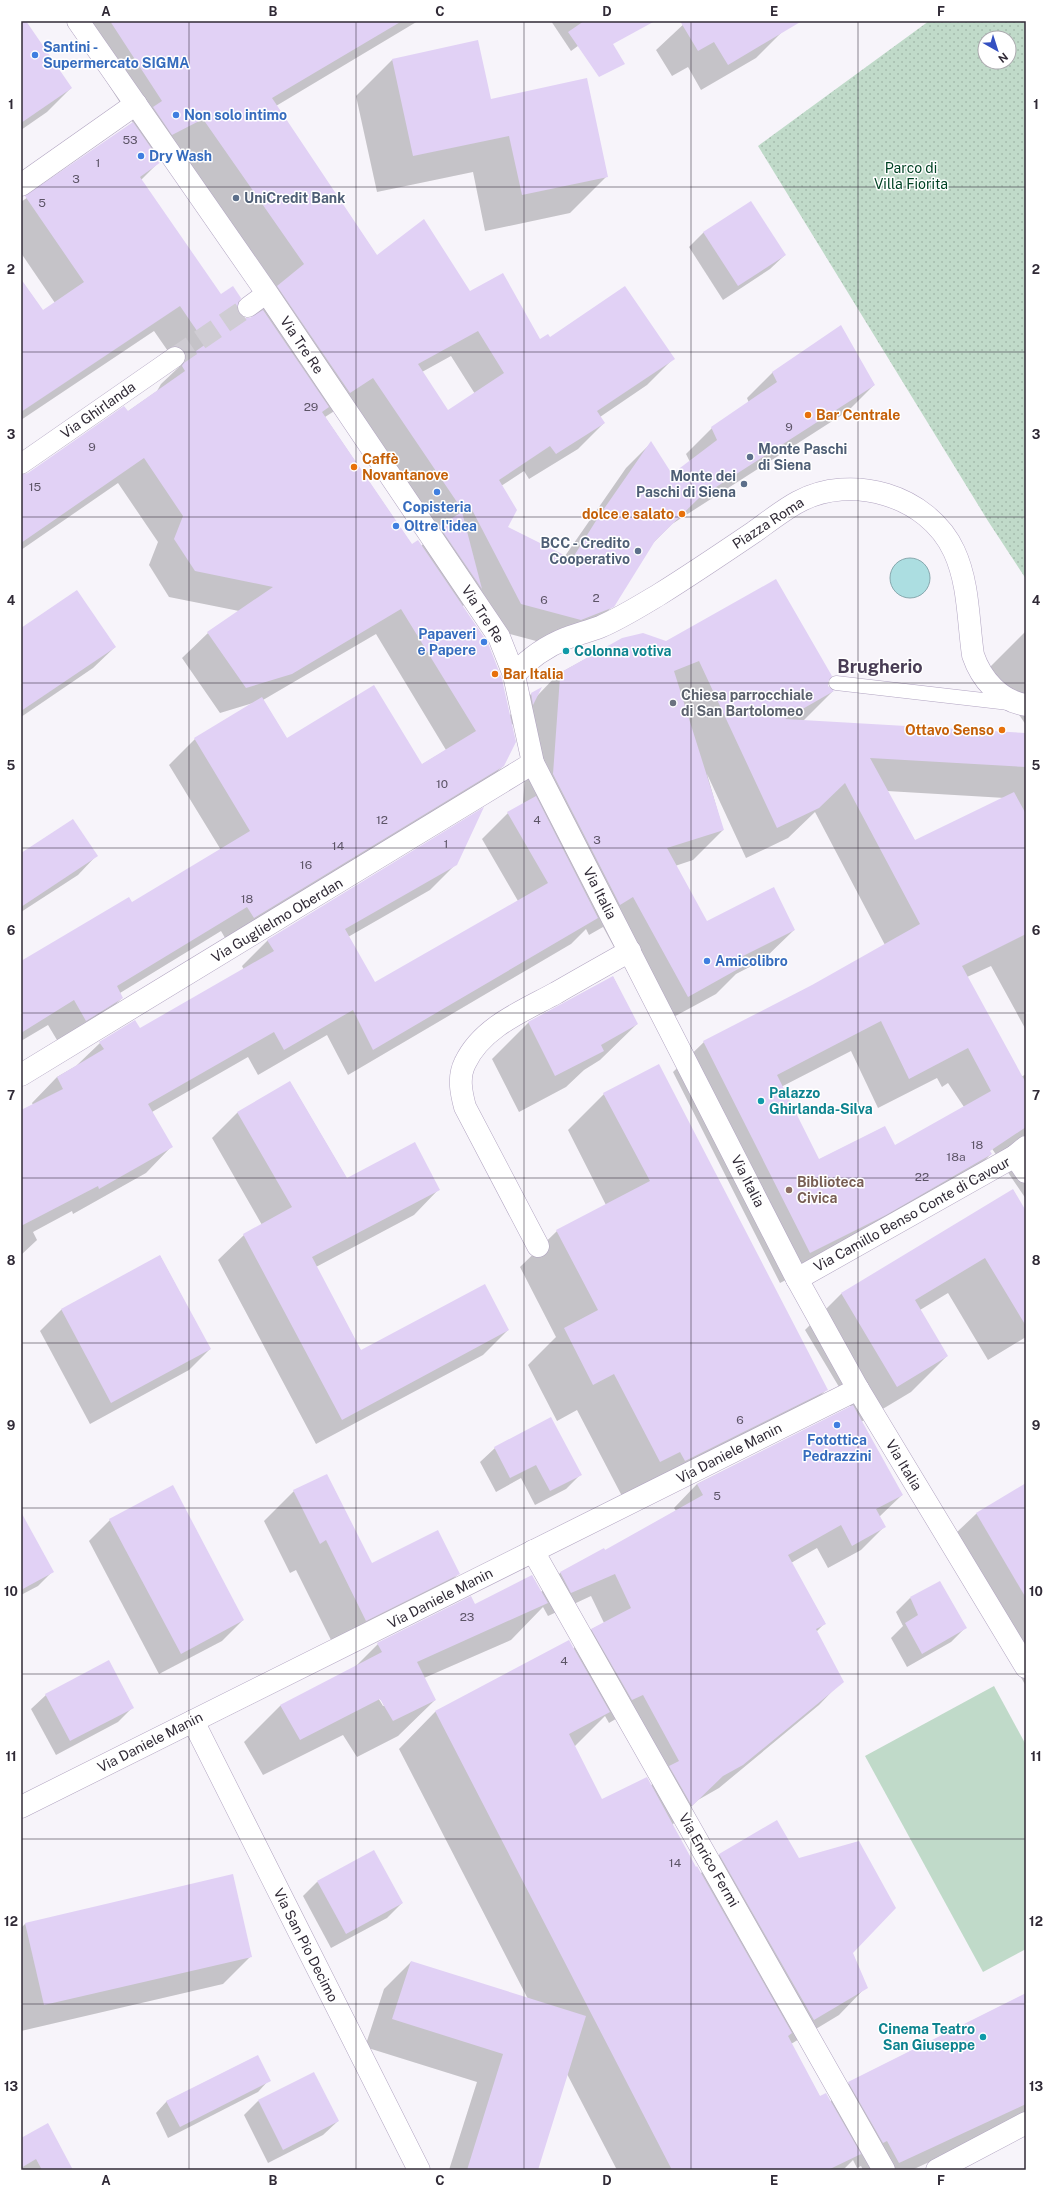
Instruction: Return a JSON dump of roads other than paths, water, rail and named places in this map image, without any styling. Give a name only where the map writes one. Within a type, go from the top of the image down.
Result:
[{"type":"street","name":"Via Tre Re","points":[[78,21],[267,293],[491,625],[505,649],[514,676]]},
{"type":"street","points":[[21,185],[136,104]]},
{"type":"street","points":[[248,307],[267,293]]},
{"type":"street","name":"Via Ghirlanda","points":[[21,464],[175,357]]},
{"type":"street","name":"Piazza Roma","points":[[514,676],[535,656],[557,642],[620,618],[660,594],[797,502],[824,491],[857,489],[881,493],[907,504],[924,514],[943,533],[961,568],[975,662],[989,685],[1022,704]]},
{"type":"street","name":"Via Italia","points":[[514,676],[533,763],[797,1278],[858,1389],[1026,1667]]},
{"type":"street","name":"Via Guglielmo Oberdan","points":[[21,1075],[533,763]]},
{"type":"street","points":[[538,1246],[465,1107],[460,1088],[462,1069],[468,1056],[478,1043],[501,1024],[630,951]]},
{"type":"street","name":"Via Camillo Benso Conte di Cavour","points":[[797,1278],[1022,1158]]},
{"type":"street","name":"Via Daniele Manin","points":[[21,1807],[858,1389]]},
{"type":"street","name":"Via Enrico Fermi","points":[[533,1551],[884,2170]]},
{"type":"street","name":"Via San Pio Decimo","points":[[193,1721],[419,2170]]},
{"type":"street","points":[[937,2170],[1026,2124]]},
{"type":"lane","points":[[836,683],[1022,704]]},
{"type":"water","points":[[914,558],[921,561],[927,567],[930,578],[929,586],[921,595],[914,598],[906,598],[899,595],[891,586],[890,574],[893,567],[902,559]]},
{"type":"tunnel","points":[[175,357],[248,307]]},
{"type":"place","name":"Santini - Supermercato SIGMA","points":[[35,55]]},
{"type":"place","name":"Non solo intimo","points":[[176,115]]},
{"type":"place","name":"Dry Wash","points":[[141,156]]},
{"type":"place","name":"UniCredit Bank","points":[[236,198]]},
{"type":"place","name":"Bar Centrale","points":[[808,415]]},
{"type":"place","name":"Monte Paschi di Siena","points":[[750,457]]},
{"type":"place","name":"Caffè Novantanove","points":[[354,467]]},
{"type":"place","name":"Monte dei Paschi di Siena","points":[[744,484]]},
{"type":"place","name":"Copisteria","points":[[437,492]]},
{"type":"place","name":"dolce e salato","points":[[682,514]]},
{"type":"place","name":"Oltre l'idea","points":[[396,526]]},
{"type":"place","name":"BCC - Credito Cooperativo","points":[[638,551]]},
{"type":"place","name":"Papaveri e Papere","points":[[484,642]]},
{"type":"place","name":"Colonna votiva","points":[[566,651]]},
{"type":"place","name":"Bar Italia","points":[[495,674]]},
{"type":"place","name":"Chiesa parrocchiale di San Bartolomeo","points":[[673,703]]},
{"type":"place","name":"Ottavo Senso","points":[[1002,730]]},
{"type":"place","name":"Amicolibro","points":[[707,961]]},
{"type":"place","name":"Palazzo Ghirlanda-Silva","points":[[761,1101]]},
{"type":"place","name":"Biblioteca Civica","points":[[789,1190]]},
{"type":"place","name":"Fotottica Pedrazzini","points":[[837,1425]]},
{"type":"place","name":"Cinema Teatro San Giuseppe","points":[[983,2037]]},
{"type":"district","name":"Brugherio","points":[[880,666]]},
{"type":"park label","name":"Parco di Villa Fiorita","points":[[911,176]]}]
